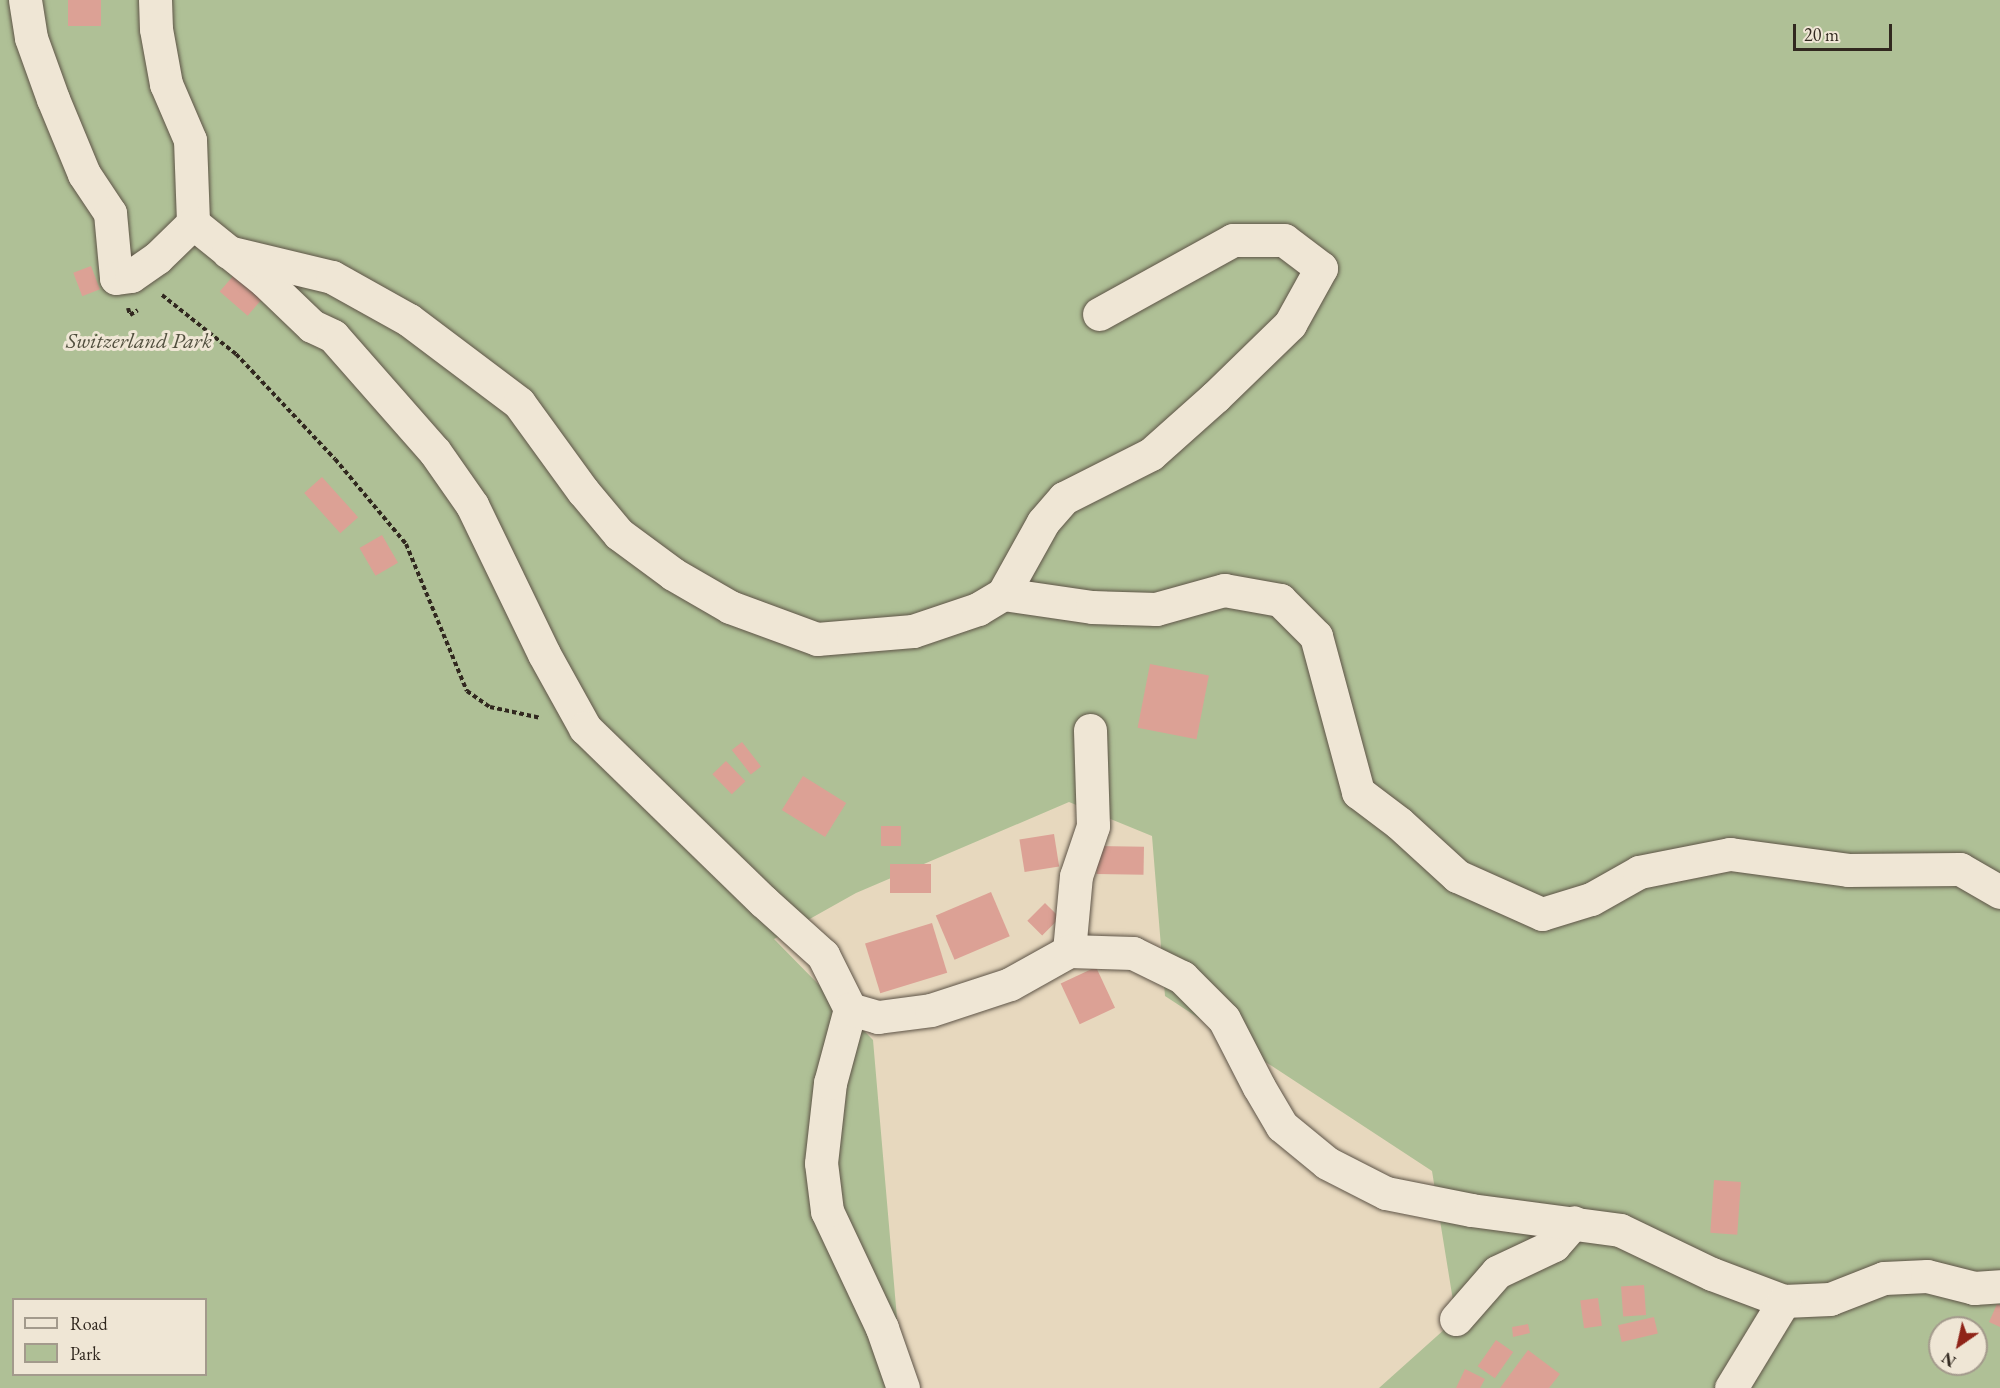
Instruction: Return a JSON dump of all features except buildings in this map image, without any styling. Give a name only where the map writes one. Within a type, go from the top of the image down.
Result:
[{"type":"street","points":[[25,0],[32,38],[53,99],[84,174],[110,213],[117,278],[131,276],[158,258],[193,224],[190,140],[166,84],[156,28],[155,0]]},
{"type":"street","points":[[193,224],[265,281],[312,326],[333,336],[435,452],[472,505],[544,654],[585,728],[763,901],[823,955],[850,1009],[830,1083],[821,1163],[827,1210],[882,1328],[903,1388]]},
{"type":"street","points":[[228,252],[332,277],[409,320],[519,403],[583,491],[619,534],[674,574],[730,607],[817,639],[913,631],[978,609],[1003,594],[1043,522],[1064,498],[1151,454],[1215,397],[1290,324],[1321,268],[1284,240],[1233,240],[1099,314]]},
{"type":"street","points":[[1003,594],[1092,607],[1156,609],[1224,590],[1280,600],[1316,636],[1358,792],[1399,823],[1457,876],[1542,914],[1591,899],[1639,872],[1730,855],[1848,870],[1959,869],[2000,892]]},
{"type":"street","points":[[1069,951],[1076,876],[1092,826],[1090,730]]},
{"type":"street","points":[[850,1009],[878,1017],[931,1010],[1010,984],[1069,951],[1133,953],[1182,977],[1224,1019],[1282,1126],[1327,1163],[1386,1193],[1471,1210],[1574,1222],[1620,1230],[1712,1274],[1784,1301],[1830,1299],[1884,1278],[1927,1276],[1974,1288],[2000,1286]]},
{"type":"street","points":[[1456,1319],[1497,1272],[1554,1245],[1574,1222]]},
{"type":"street","points":[[1731,1388],[1784,1301]]},
{"type":"path","points":[[117,278],[130,315],[147,305]]},
{"type":"path","points":[[155,300],[163,294],[192,321],[236,354],[335,459],[406,544],[467,691],[490,707],[585,728]]},
{"type":"green space","name":"Switzerland Park","points":[[0,0],[2000,0],[2000,1388],[1379,1388],[1456,1319],[1432,1171],[1165,996],[1152,836],[1069,802],[856,893],[774,939],[873,1040],[903,1388],[0,1388]]}]
